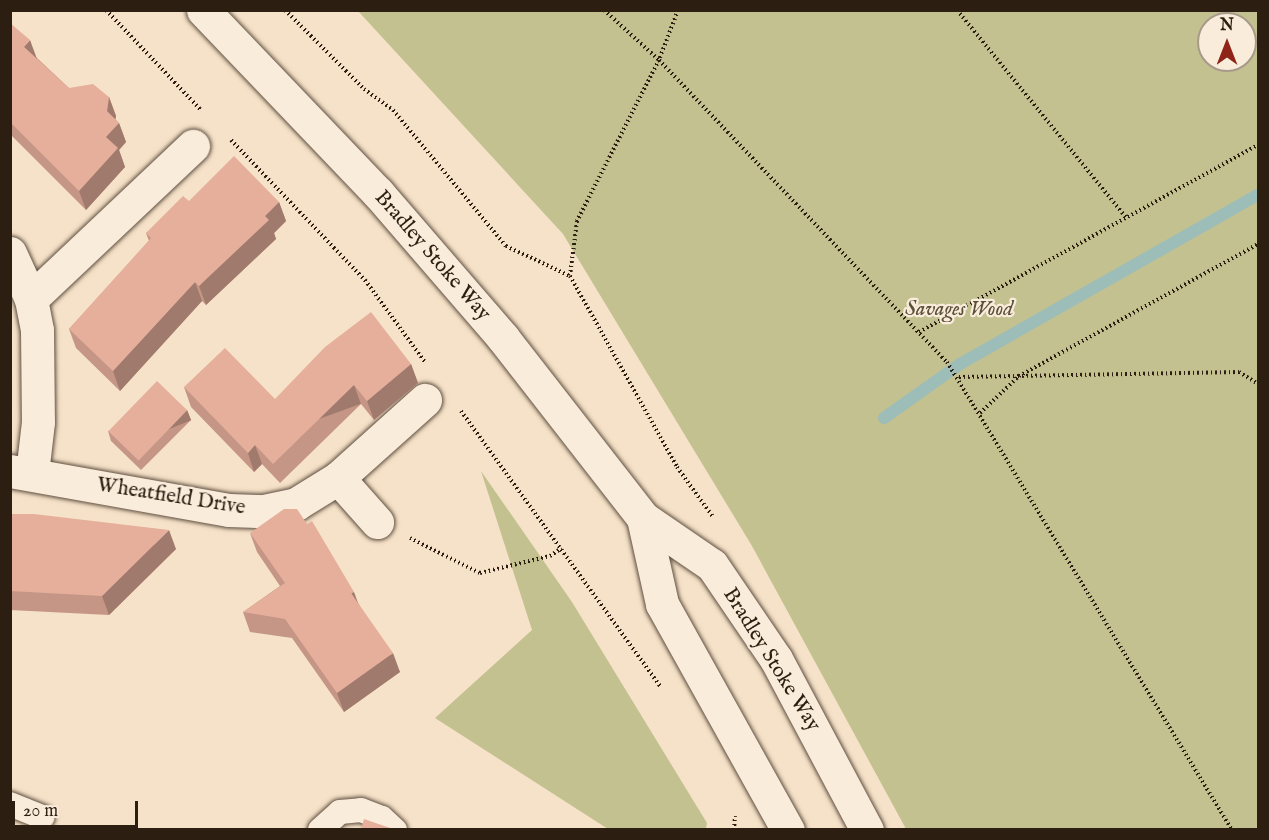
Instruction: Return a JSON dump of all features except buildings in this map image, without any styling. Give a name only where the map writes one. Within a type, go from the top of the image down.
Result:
[{"type":"street","name":"Bradley Stoke Way","points":[[203,10],[417,238],[503,338],[643,518],[712,565],[776,659],[867,830]]},
{"type":"street","points":[[32,299],[193,146]]},
{"type":"street","name":"Wheatfield Drive","points":[[10,253],[32,299],[37,330],[38,422],[21,472],[229,510],[264,511],[296,504],[338,478],[440,401]]},
{"type":"street","points":[[338,478],[377,522]]},
{"type":"street","name":"Bradley Stoke Way","points":[[643,518],[663,604],[788,830]]},
{"type":"lane","points":[[10,804],[42,817]]},
{"type":"lane","points":[[320,830],[340,812],[360,810],[382,818],[395,830]]},
{"type":"path","points":[[106,10],[207,116]]},
{"type":"path","points":[[285,10],[364,89],[393,110],[506,246],[570,276],[677,467],[716,521]]},
{"type":"path","points":[[604,10],[659,60],[947,362],[1232,830]]},
{"type":"path","points":[[570,276],[577,221],[659,60],[678,10]]},
{"type":"path","points":[[957,10],[1126,218]]},
{"type":"path","points":[[223,132],[365,280],[428,365]]},
{"type":"path","points":[[919,332],[1258,145]]},
{"type":"path","points":[[980,413],[1018,376],[1258,244]]},
{"type":"path","points":[[958,377],[1239,372],[1258,384]]},
{"type":"path","points":[[440,401],[562,548],[659,685]]},
{"type":"path","points":[[377,522],[480,573],[550,556],[562,548]]},
{"type":"green space","name":"Savages Wood","points":[[358,11],[1258,11],[1258,829],[906,829],[752,546],[563,234]]},
{"type":"green space","points":[[481,471],[572,602],[707,823],[706,829],[608,829],[435,718],[532,630]]},
{"type":"waterway","points":[[884,418],[960,364],[1258,195]]}]
